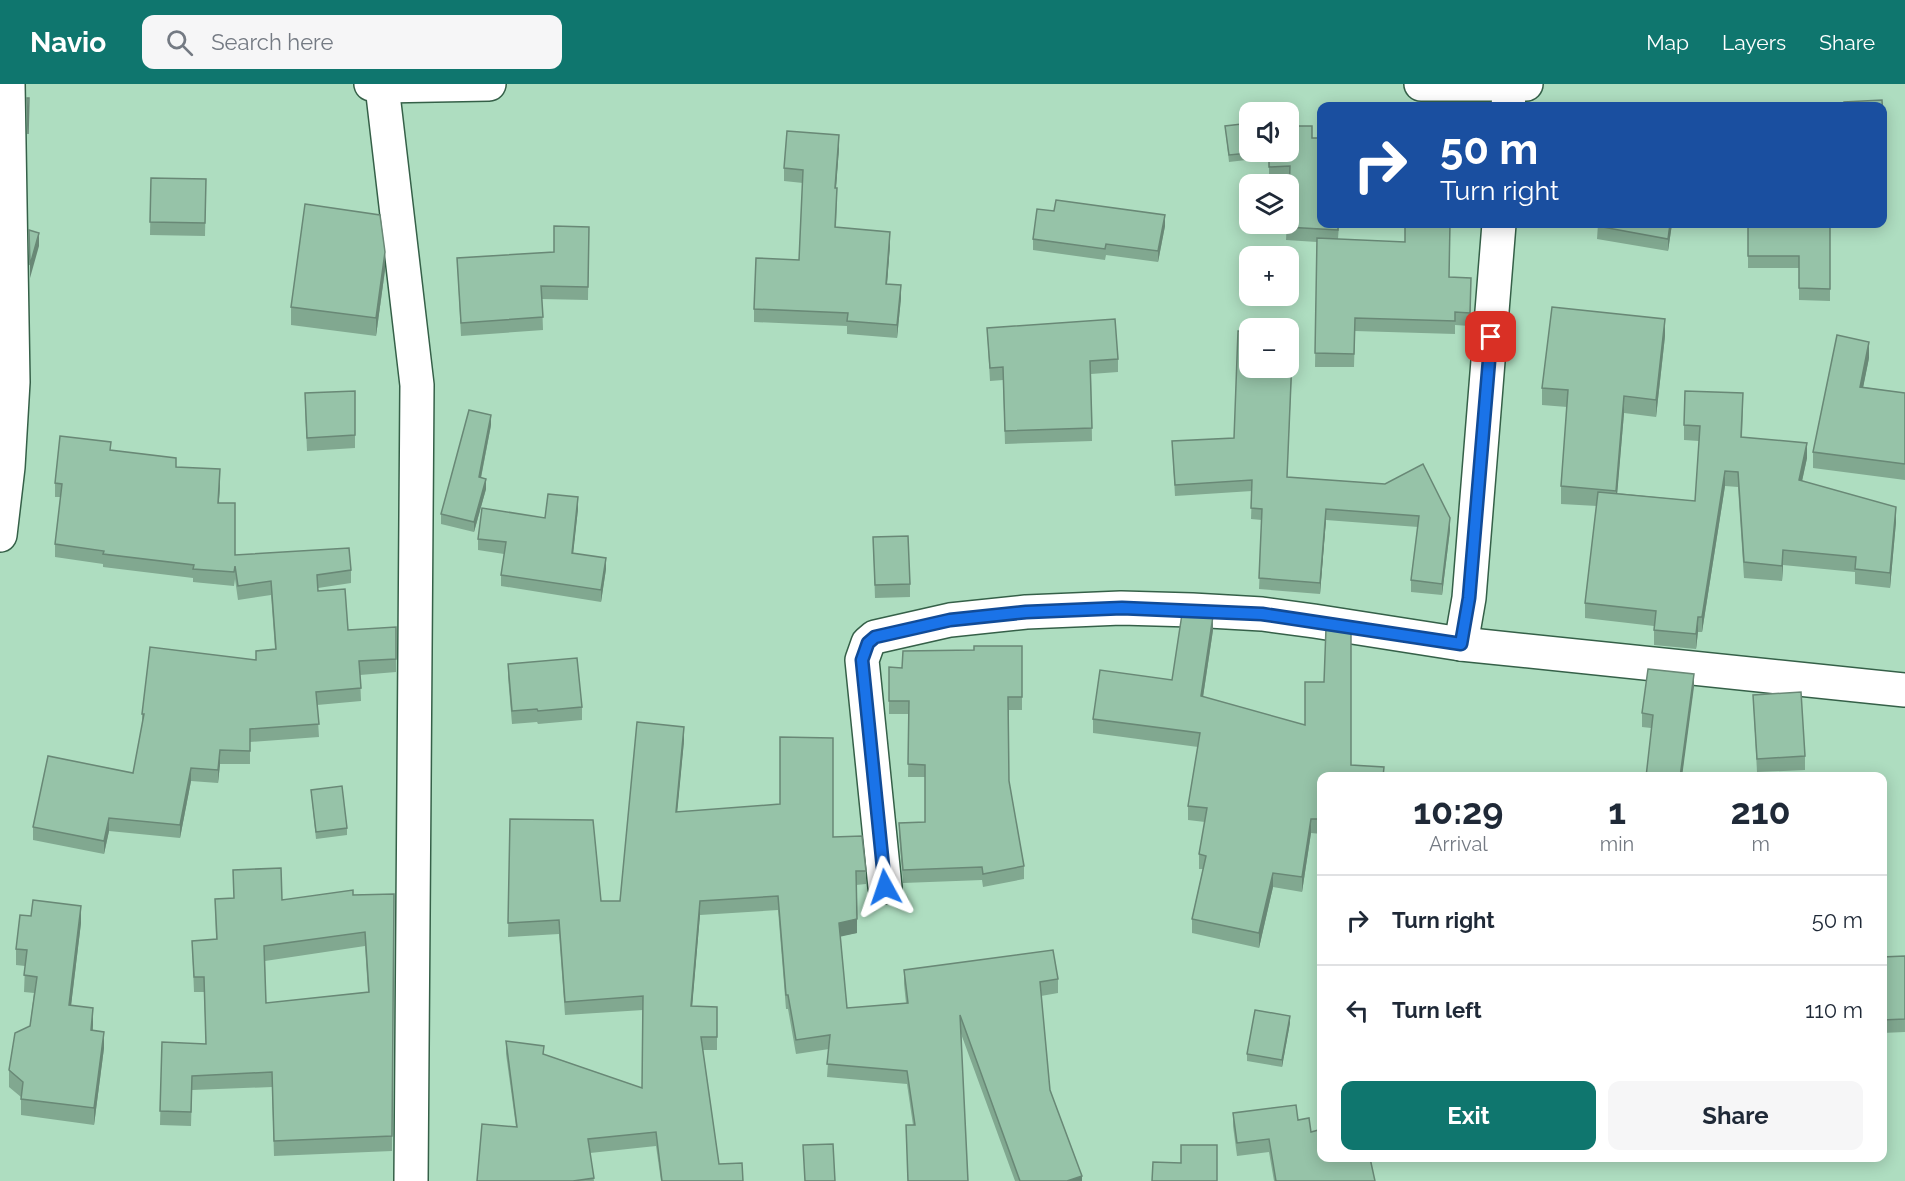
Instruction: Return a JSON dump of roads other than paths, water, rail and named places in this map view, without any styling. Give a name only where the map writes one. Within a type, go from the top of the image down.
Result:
[{"type":"street","points":[[0,535],[8,467],[13,382],[8,84]]},
{"type":"street","points":[[411,1181],[417,385],[377,85],[489,84]]},
{"type":"street","points":[[1421,84],[1526,84]]},
{"type":"street","points":[[1508,102],[1510,85]]},
{"type":"street","points":[[1461,644],[1469,598],[1499,228]]},
{"type":"street","points":[[885,887],[862,660],[868,643],[875,637],[950,620],[1026,612],[1122,608],[1262,614],[1461,644],[1905,690]]}]
